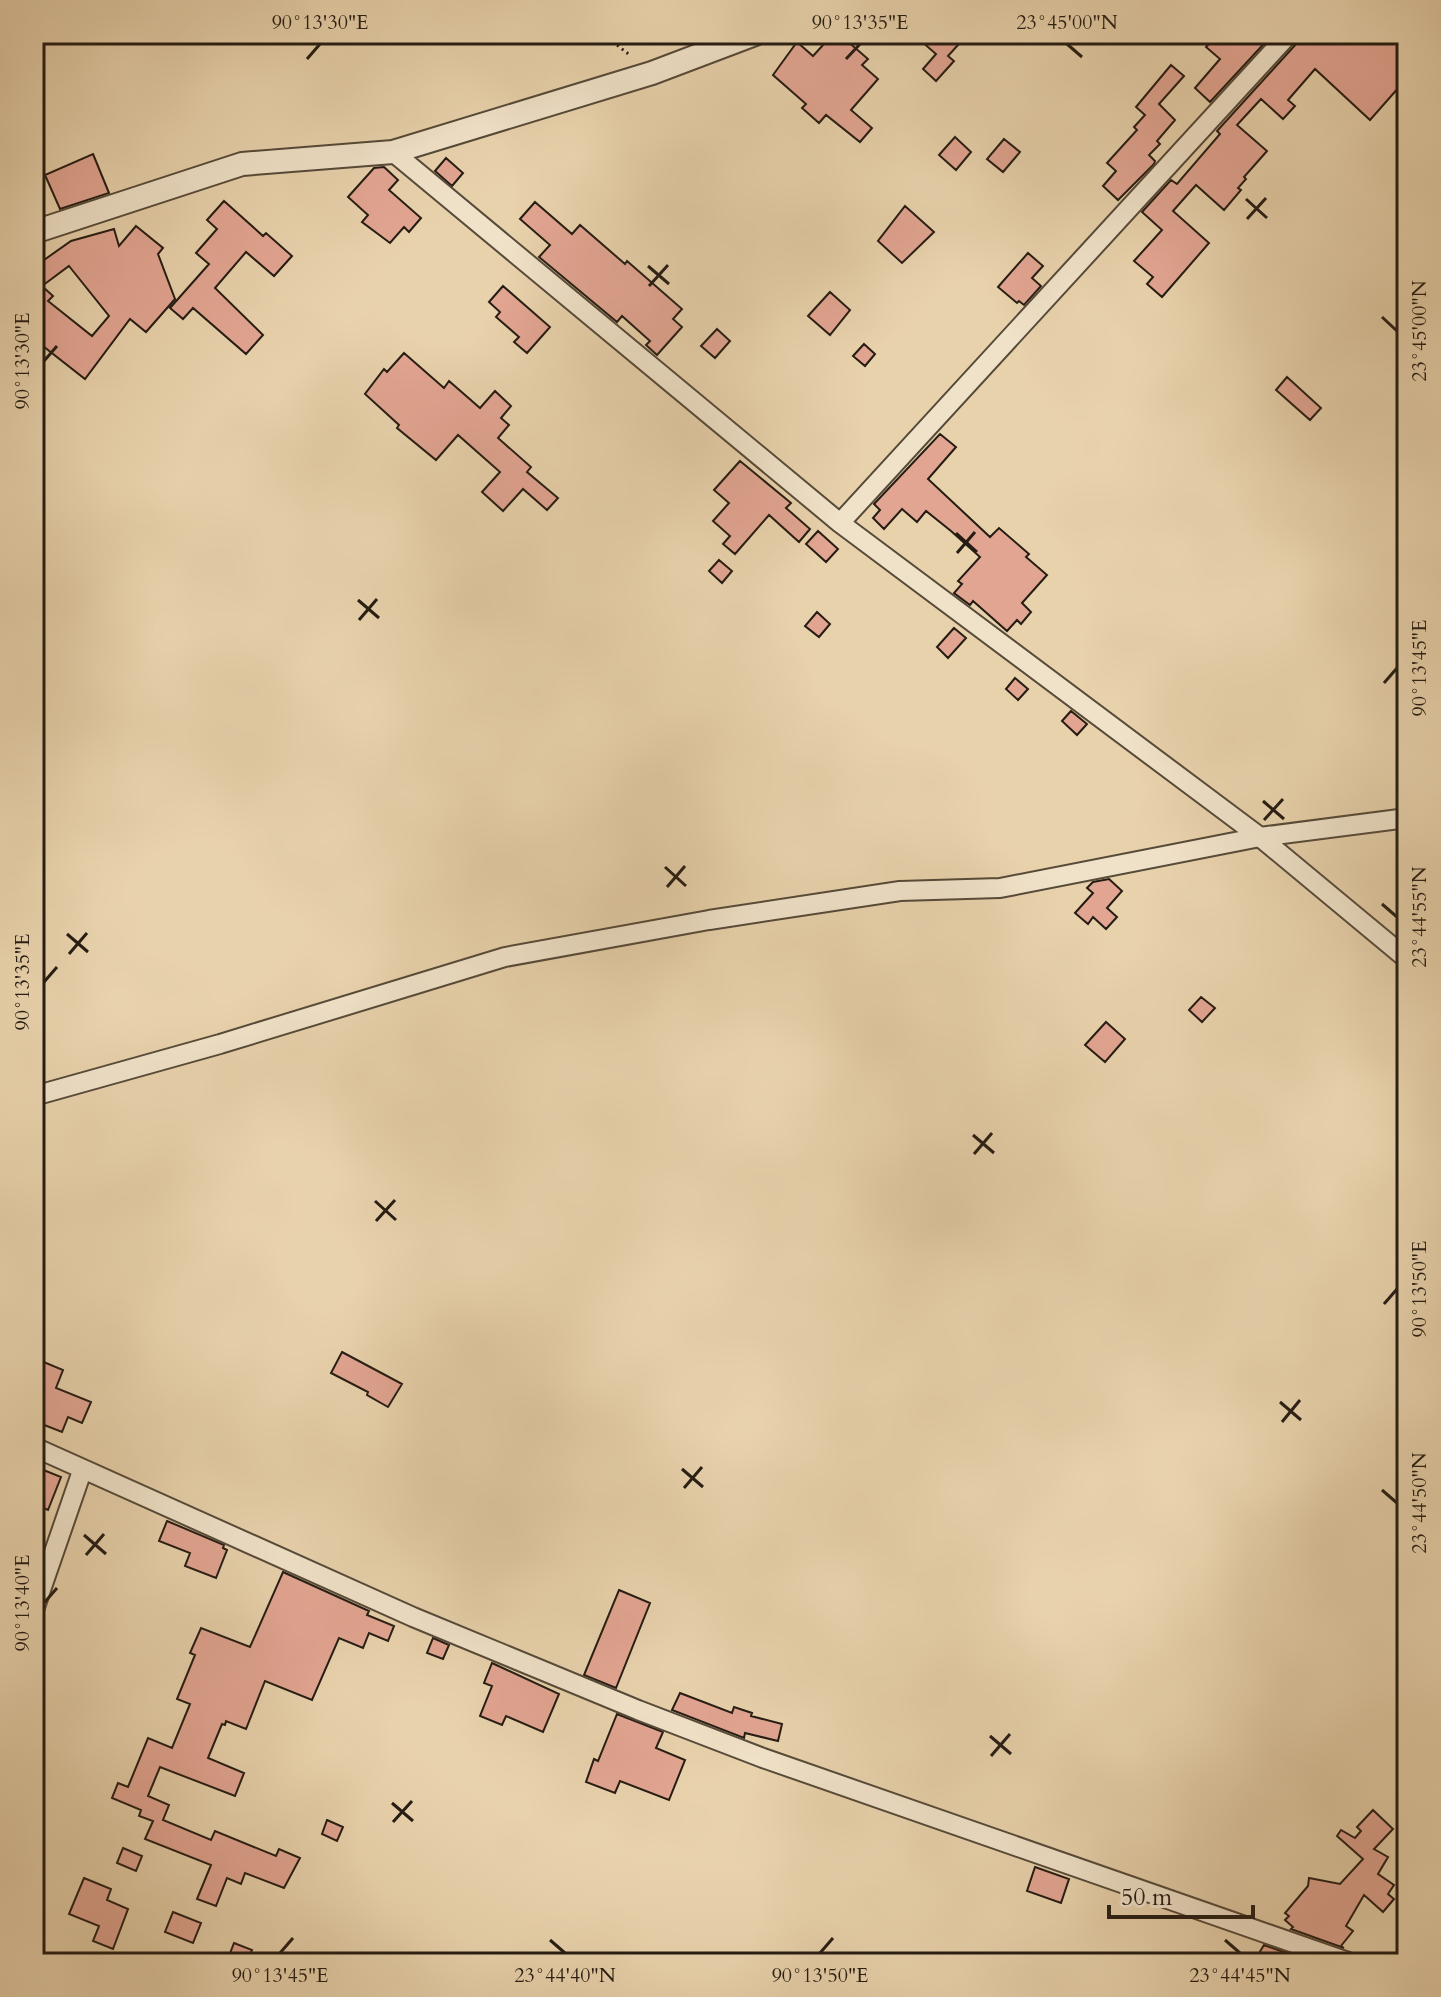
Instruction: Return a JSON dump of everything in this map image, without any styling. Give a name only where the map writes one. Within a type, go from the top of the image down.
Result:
[{"type":"street","points":[[34,232],[242,164],[393,152],[652,73],[755,34]]},
{"type":"street","points":[[840,523],[1289,34]]},
{"type":"street","points":[[393,152],[840,523],[1260,837],[1407,959]]},
{"type":"street","points":[[34,1096],[220,1044],[505,957],[709,920],[900,891],[1000,888],[1260,837],[1407,818]]},
{"type":"street","points":[[34,1447],[413,1617],[763,1758],[1351,1963]]},
{"type":"street","points":[[34,1610],[82,1471]]},
{"type":"path","points":[[603,34],[652,73]]},
{"type":"building","points":[[833,34],[839,34],[868,59],[862,65],[878,79],[851,110],[872,128],[860,142],[826,115],[819,123],[802,108],[806,104],[773,75],[797,42],[813,56]]},
{"type":"building","points":[[913,34],[968,34],[948,56],[954,61],[936,81],[923,69],[936,54]]},
{"type":"building","points":[[1218,34],[1273,34],[1210,102],[1195,88],[1220,59],[1206,47]]},
{"type":"building","points":[[1301,34],[1407,34],[1407,92],[1400,86],[1370,120],[1315,69],[1288,100],[1295,106],[1283,119],[1261,99],[1237,125],[1267,151],[1244,177],[1246,179],[1238,188],[1241,190],[1224,210],[1196,185],[1173,211],[1209,243],[1162,297],[1147,284],[1153,277],[1134,261],[1162,230],[1142,212],[1171,180],[1177,184],[1220,134],[1217,131],[1298,42]]},
{"type":"building","points":[[1171,65],[1184,76],[1159,104],[1175,120],[1149,155],[1154,164],[1118,200],[1103,186],[1116,171],[1107,163],[1137,130],[1134,127],[1145,115],[1136,107]]},
{"type":"building","points":[[955,137],[971,152],[956,170],[939,155]]},
{"type":"building","points":[[1004,139],[1020,152],[1003,172],[987,159]]},
{"type":"building","points":[[93,154],[109,193],[60,209],[45,175]]},
{"type":"building","points":[[446,158],[463,173],[452,186],[435,171]]},
{"type":"building","points":[[384,167],[398,180],[389,190],[421,218],[409,232],[404,227],[390,243],[362,222],[368,215],[348,197],[374,168]]},
{"type":"building","points":[[224,201],[263,236],[266,233],[292,256],[274,276],[246,252],[215,288],[263,335],[246,354],[193,308],[183,319],[170,308],[209,264],[196,253],[217,229],[207,220]]},
{"type":"building","points":[[535,202],[572,234],[580,225],[682,309],[673,319],[682,327],[657,355],[646,345],[650,341],[622,316],[617,322],[539,257],[550,245],[520,219]]},
{"type":"building","points":[[905,206],[934,232],[902,263],[878,241]]},
{"type":"building","points":[[136,226],[163,248],[158,254],[175,299],[146,332],[130,319],[85,379],[34,339],[34,267],[71,241],[114,229],[119,246]],"holes":[[[69,266],[109,316],[92,336],[48,301],[53,296],[42,286]]]},
{"type":"building","points":[[1028,253],[1043,266],[1032,278],[1041,286],[1024,305],[998,287]]},
{"type":"building","points":[[503,286],[550,327],[527,353],[514,342],[519,337],[496,317],[500,312],[489,302]]},
{"type":"building","points":[[830,292],[850,310],[830,335],[808,316]]},
{"type":"building","points":[[717,329],[730,341],[715,358],[701,346]]},
{"type":"building","points":[[864,344],[875,354],[865,366],[853,356]]},
{"type":"building","points":[[404,353],[444,388],[449,381],[480,408],[495,391],[511,406],[501,418],[509,425],[498,438],[531,467],[527,472],[558,498],[547,510],[523,489],[503,511],[482,492],[500,472],[458,435],[436,460],[397,428],[399,425],[365,394],[384,369],[387,372]]},
{"type":"building","points":[[1287,377],[1321,408],[1310,420],[1276,390]]},
{"type":"building","points":[[940,434],[956,447],[928,479],[990,537],[999,528],[1029,554],[1026,557],[1047,575],[1022,603],[1031,612],[1021,624],[1017,620],[1007,631],[973,601],[970,605],[954,593],[962,584],[958,581],[980,557],[951,531],[926,511],[917,522],[902,509],[884,529],[873,518],[880,510],[874,504]]},
{"type":"building","points":[[740,461],[791,503],[786,508],[810,529],[799,542],[769,515],[735,554],[723,544],[730,536],[713,521],[729,503],[714,490]]},
{"type":"building","points":[[818,531],[838,549],[826,562],[806,544]]},
{"type":"building","points":[[719,560],[732,571],[722,583],[709,571]]},
{"type":"building","points":[[817,612],[830,624],[819,637],[805,626]]},
{"type":"building","points":[[954,628],[966,638],[948,658],[937,647]]},
{"type":"building","points":[[1015,678],[1028,689],[1018,700],[1006,689]]},
{"type":"building","points":[[1071,711],[1087,724],[1077,735],[1062,721]]},
{"type":"building","points":[[1109,879],[1122,891],[1107,908],[1117,917],[1106,929],[1093,917],[1088,924],[1075,913],[1093,893],[1087,888],[1093,882]]},
{"type":"building","points":[[1201,997],[1215,1008],[1202,1022],[1189,1010]]},
{"type":"building","points":[[1106,1022],[1125,1039],[1105,1062],[1085,1045]]},
{"type":"building","points":[[342,1352],[402,1384],[388,1407],[367,1395],[368,1392],[331,1373]]},
{"type":"building","points":[[34,1358],[63,1370],[56,1388],[91,1402],[82,1423],[68,1417],[62,1432],[34,1421]]},
{"type":"building","points":[[41,1469],[61,1477],[48,1510],[34,1504],[34,1486]]},
{"type":"building","points":[[167,1521],[224,1545],[223,1548],[227,1550],[216,1578],[185,1566],[190,1553],[159,1541]]},
{"type":"building","points":[[283,1572],[369,1611],[367,1615],[394,1626],[388,1641],[369,1633],[363,1648],[339,1638],[312,1700],[265,1681],[246,1729],[226,1721],[225,1725],[222,1724],[208,1758],[244,1773],[235,1796],[160,1767],[148,1796],[169,1805],[163,1820],[211,1840],[215,1831],[276,1856],[279,1849],[300,1858],[284,1888],[245,1873],[241,1884],[227,1878],[216,1906],[197,1899],[211,1865],[145,1839],[153,1821],[139,1816],[141,1810],[112,1798],[118,1783],[128,1787],[148,1738],[172,1748],[190,1704],[177,1699],[195,1655],[190,1653],[201,1628],[250,1647]]},
{"type":"building","points":[[619,1590],[650,1603],[616,1688],[584,1675]]},
{"type":"building","points":[[433,1638],[449,1645],[443,1659],[427,1653]]},
{"type":"building","points":[[492,1663],[559,1694],[543,1732],[506,1716],[502,1725],[480,1716],[492,1686],[484,1683]]},
{"type":"building","points":[[680,1693],[732,1713],[734,1707],[752,1713],[751,1716],[782,1724],[778,1741],[745,1733],[744,1738],[672,1710]]},
{"type":"building","points":[[617,1714],[663,1732],[656,1748],[685,1760],[669,1800],[620,1781],[615,1793],[586,1782]]},
{"type":"building","points":[[1373,1810],[1393,1829],[1374,1849],[1388,1857],[1378,1874],[1394,1885],[1388,1894],[1394,1899],[1383,1912],[1364,1895],[1346,1926],[1353,1931],[1341,1946],[1344,1948],[1291,1929],[1293,1927],[1285,1920],[1289,1916],[1285,1913],[1308,1886],[1309,1878],[1340,1884],[1363,1859],[1337,1836],[1341,1830],[1355,1838],[1361,1831],[1357,1827]]},
{"type":"building","points":[[327,1820],[343,1827],[337,1841],[322,1834]]},
{"type":"building","points":[[123,1848],[142,1856],[136,1871],[117,1863]]},
{"type":"building","points":[[1035,1867],[1069,1879],[1061,1903],[1027,1891]]},
{"type":"building","points":[[84,1878],[111,1889],[107,1900],[128,1909],[113,1949],[93,1941],[99,1926],[69,1914]]},
{"type":"building","points":[[173,1912],[201,1923],[193,1943],[165,1932]]},
{"type":"building","points":[[234,1943],[252,1950],[246,1963],[229,1956]]},
{"type":"building","points":[[1264,1945],[1315,1963],[1253,1963]]}]
